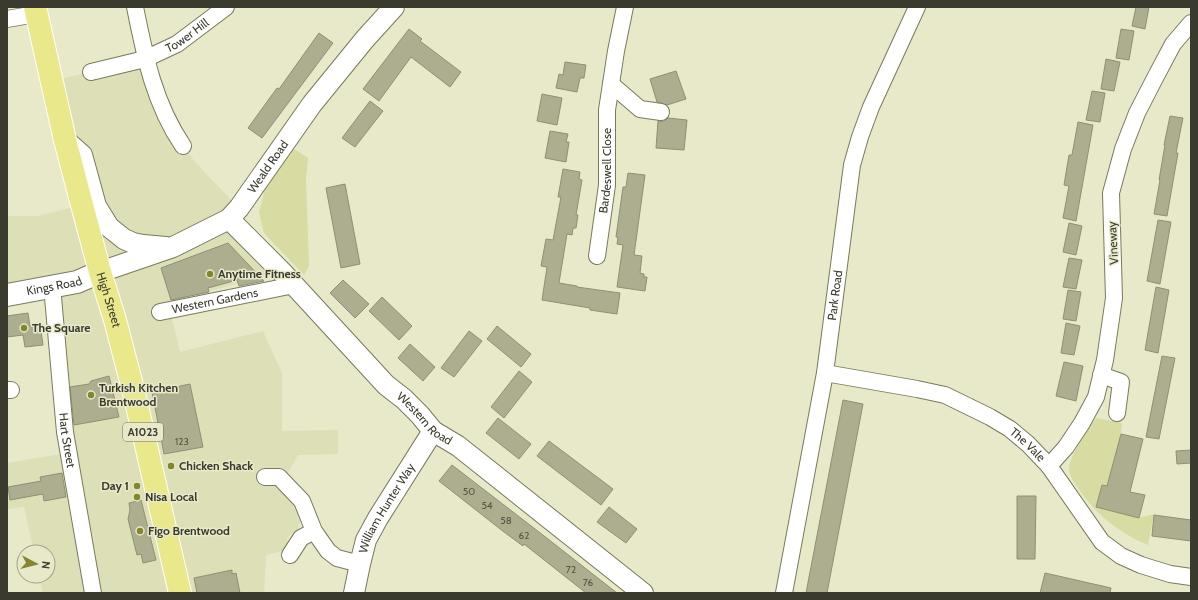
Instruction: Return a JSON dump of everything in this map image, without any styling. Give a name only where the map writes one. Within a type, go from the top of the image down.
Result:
[{"type":"main road","name":"High Street","points":[[35,11],[65,140],[134,394],[180,593]]},
{"type":"main road","name":"Kings Road","points":[[7,295],[77,282],[100,272]]},
{"type":"street","points":[[135,7],[145,59],[157,95],[176,136],[183,146]]},
{"type":"street","name":"Tower Hill","points":[[91,72],[145,59],[176,44],[226,7]]},
{"type":"street","name":"Weald Road","points":[[100,272],[173,247],[229,219],[312,104],[365,39],[394,7]]},
{"type":"street","name":"Bardeswell Close","points":[[597,256],[607,185],[607,110],[625,7]]},
{"type":"street","name":"Park Road","points":[[784,593],[825,373],[852,165],[871,107],[918,7]]},
{"type":"street","points":[[7,19],[35,11]]},
{"type":"street","name":"Vineway","points":[[1050,466],[1082,423],[1096,397],[1105,360],[1114,298],[1111,193],[1123,149],[1137,113],[1173,44],[1191,23]]},
{"type":"street","points":[[611,84],[640,109],[661,112]]},
{"type":"street","points":[[65,140],[82,155],[96,206],[109,228],[124,239],[133,243],[156,247],[173,247]]},
{"type":"street","name":"Western Road","points":[[229,219],[294,285],[386,385],[404,399],[433,430],[458,446],[642,593]]},
{"type":"street","name":"Western Gardens","points":[[160,312],[294,285]]},
{"type":"street","name":"Hart Street","points":[[52,286],[65,432],[93,593]]},
{"type":"street","name":"The Vale","points":[[825,373],[945,394],[990,417],[1028,444],[1050,466],[1102,542],[1121,556],[1141,565],[1170,574],[1191,577]]},
{"type":"street","points":[[1101,375],[1121,382],[1117,413]]},
{"type":"street","name":"William Hunter Way","points":[[354,593],[366,540],[433,430]]},
{"type":"street","points":[[265,477],[279,477],[302,501],[314,531],[328,551],[337,558],[360,564]]},
{"type":"street","points":[[290,555],[301,538],[314,531]]},
{"type":"shaded area","points":[[145,59],[154,89],[147,92],[159,121],[168,118],[177,136],[194,161],[239,208],[229,219],[282,272],[168,302],[180,352],[263,331],[282,373],[282,431],[338,430],[338,454],[298,455],[280,487],[296,505],[302,515],[298,529],[287,538],[290,549],[266,555],[264,593],[43,593],[41,584],[56,584],[56,544],[32,544],[24,507],[7,509],[7,463],[68,453],[52,286],[7,295],[7,216],[38,216],[82,205],[52,81]]},
{"type":"shaded area","points":[[294,149],[308,158],[306,180],[309,266],[304,275],[264,233],[259,212],[265,190]]},
{"type":"shaded area","points":[[1096,418],[1122,423],[1121,434],[1107,486],[1102,485],[1096,507],[1139,518],[1154,514],[1148,545],[1126,534],[1107,521],[1090,504],[1070,475],[1069,468],[1072,457]]},
{"type":"building","points":[[1136,7],[1149,7],[1145,29],[1132,26]]},
{"type":"building","points":[[409,29],[422,39],[420,41],[461,72],[450,87],[411,57],[379,101],[363,89]]},
{"type":"building","points":[[1121,29],[1134,31],[1129,60],[1116,58]]},
{"type":"building","points":[[319,33],[333,43],[262,138],[248,128],[277,88],[279,89]]},
{"type":"building","points":[[1106,59],[1120,62],[1114,91],[1101,89]]},
{"type":"building","points":[[565,62],[586,65],[584,78],[580,78],[577,92],[556,88],[559,74],[563,75]]},
{"type":"building","points":[[676,71],[686,99],[667,105],[657,102],[650,79]]},
{"type":"building","points":[[1092,91],[1105,93],[1100,122],[1086,120]]},
{"type":"building","points":[[542,94],[562,98],[557,125],[537,121]]},
{"type":"building","points":[[370,101],[383,111],[355,147],[342,138]]},
{"type":"building","points":[[1170,116],[1183,118],[1176,153],[1178,153],[1167,216],[1154,214],[1164,145]]},
{"type":"building","points":[[668,118],[687,120],[684,150],[656,148],[658,121],[664,121]]},
{"type":"building","points":[[1078,122],[1093,125],[1076,221],[1063,218],[1069,186],[1064,185],[1069,155],[1072,155]]},
{"type":"building","points":[[550,131],[568,134],[566,142],[569,142],[566,162],[545,158]]},
{"type":"building","points":[[563,169],[580,172],[579,179],[582,180],[576,215],[578,215],[576,228],[573,228],[572,235],[567,234],[559,283],[620,293],[617,314],[542,300],[547,267],[541,266],[546,239],[553,240],[561,197],[558,197]]},
{"type":"building","points":[[628,173],[645,175],[634,255],[642,256],[640,273],[644,274],[644,277],[647,277],[645,291],[617,287],[623,245],[617,244],[618,237],[616,237],[623,187],[626,187]]},
{"type":"building","points":[[345,184],[360,264],[341,268],[326,188]]},
{"type":"building","points":[[1158,220],[1171,222],[1160,284],[1147,281]]},
{"type":"building","points":[[1069,223],[1082,226],[1076,255],[1063,252]]},
{"type":"building","name":"Anytime Fitness","points":[[228,243],[264,281],[239,286],[237,280],[208,288],[209,292],[171,300],[161,268]]},
{"type":"building","points":[[1069,258],[1082,260],[1076,289],[1063,287]]},
{"type":"building","points":[[343,280],[369,304],[355,318],[330,293]]},
{"type":"building","points":[[1156,287],[1169,290],[1158,353],[1145,350]]},
{"type":"building","points":[[1068,290],[1081,292],[1076,321],[1063,319]]},
{"type":"building","points":[[382,297],[412,326],[399,340],[369,311]]},
{"type":"building","name":"The Square","points":[[28,313],[30,326],[40,324],[43,345],[25,347],[23,335],[7,337],[7,316]]},
{"type":"building","points":[[1066,323],[1080,326],[1074,355],[1061,353]]},
{"type":"building","points":[[497,326],[531,354],[521,367],[487,339]]},
{"type":"building","points":[[469,331],[482,341],[454,377],[441,368]]},
{"type":"building","points":[[410,344],[435,367],[423,381],[398,358]]},
{"type":"building","points":[[1162,356],[1175,358],[1159,439],[1146,437]]},
{"type":"building","points":[[1064,362],[1083,366],[1076,401],[1056,396]]},
{"type":"building","points":[[519,371],[532,382],[504,418],[491,407]]},
{"type":"building","name":"Turkish Kitchen Brentwood","points":[[109,376],[119,417],[74,425],[70,387],[89,384],[91,381]]},
{"type":"building","points":[[190,384],[203,447],[164,454],[152,392]]},
{"type":"building","points":[[843,400],[863,404],[827,593],[806,593]]},
{"type":"building","points":[[498,418],[531,444],[519,459],[486,433]]},
{"type":"building","points":[[1121,434],[1143,439],[1130,492],[1145,495],[1139,518],[1096,507],[1102,485],[1107,486]]},
{"type":"building","points":[[549,441],[613,489],[601,505],[537,456]]},
{"type":"building","points":[[1191,450],[1191,463],[1177,464],[1176,451]]},
{"type":"building","points":[[452,465],[617,593],[586,593],[524,544],[523,546],[504,532],[439,481]]},
{"type":"building","points":[[62,473],[66,497],[44,501],[43,494],[10,500],[8,487],[41,481],[40,477]]},
{"type":"building","points":[[1017,496],[1036,496],[1035,559],[1017,559]]},
{"type":"building","points":[[141,500],[156,560],[143,563],[141,554],[137,555],[128,519],[130,510],[129,503]]},
{"type":"building","points":[[609,507],[637,529],[626,543],[597,522]]},
{"type":"building","points":[[1154,515],[1191,520],[1191,541],[1152,536]]},
{"type":"building","points":[[232,570],[232,574],[236,573],[240,593],[197,593],[194,578]]},
{"type":"building","points":[[1045,573],[1111,588],[1110,593],[1040,593]]},
{"type":"place","name":"Anytime Fitness","points":[[210,274]]},
{"type":"place","name":"The Square","points":[[24,328]]},
{"type":"place","name":"Turkish Kitchen Brentwood","points":[[91,395]]},
{"type":"place","name":"Chicken Shack","points":[[171,466]]},
{"type":"place","name":"Day 1","points":[[137,486]]},
{"type":"place","name":"Nisa Local","points":[[137,497]]},
{"type":"place","name":"Figo Brentwood","points":[[140,531]]}]
